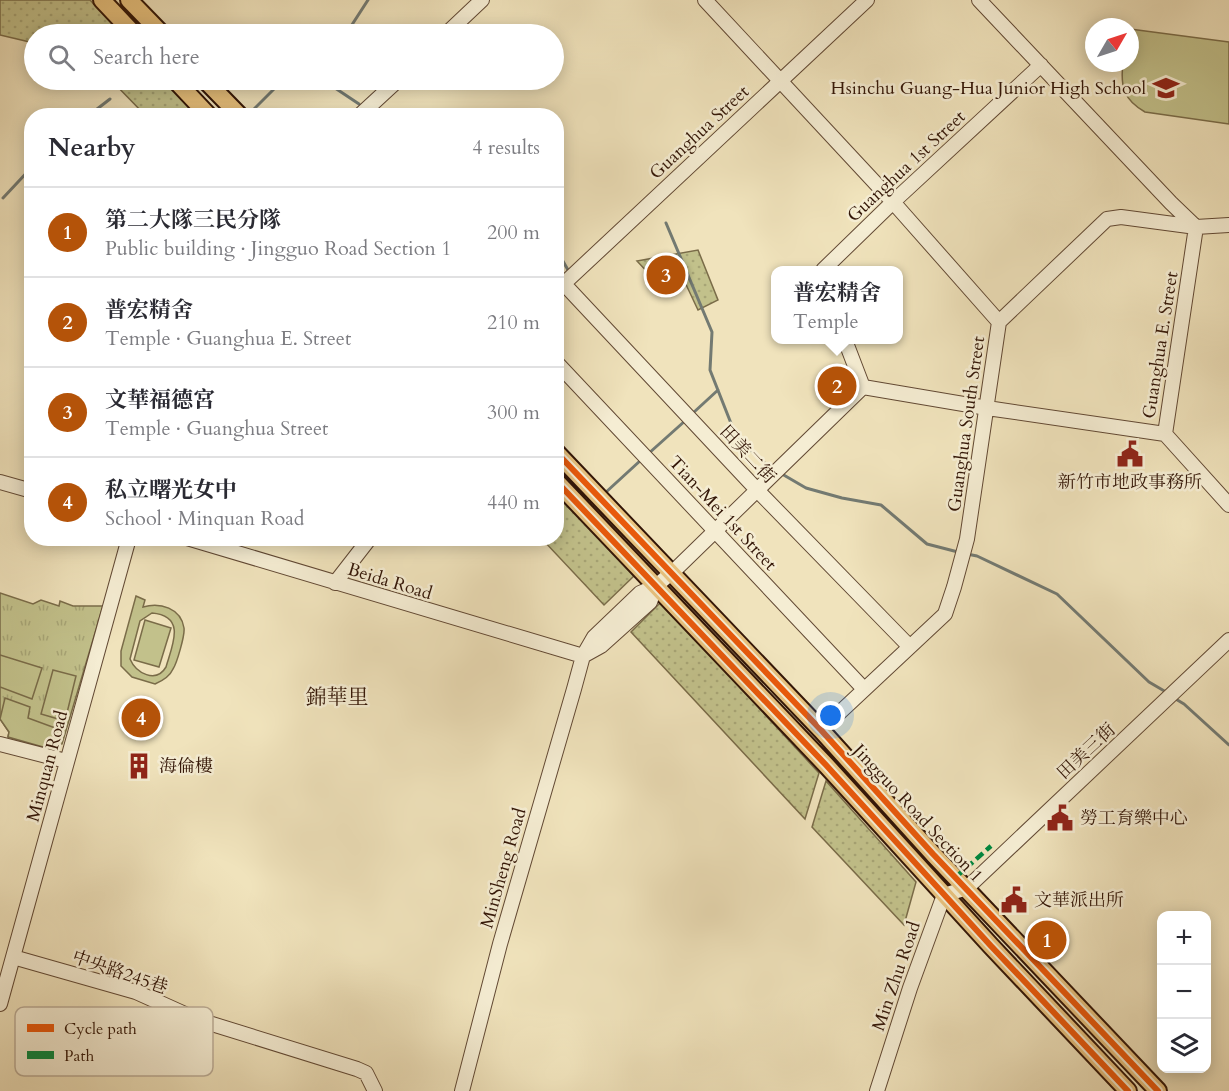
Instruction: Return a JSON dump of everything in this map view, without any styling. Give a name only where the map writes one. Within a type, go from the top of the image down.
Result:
[{"type":"main road","points":[[102,0],[125,24]]},
{"type":"main road","points":[[129,0],[152,24]]},
{"type":"main road","points":[[184,90],[201,108]]},
{"type":"main road","points":[[215,90],[232,108]]},
{"type":"main road","name":"Jingguo Road Section 1","points":[[564,460],[821,730],[1158,1091]]},
{"type":"main road","name":"Jingguo Road Section 1","points":[[564,489],[826,765],[1128,1091]]},
{"type":"street","points":[[457,24],[482,0]]},
{"type":"street","name":"Guanghua South Street","points":[[705,0],[893,202],[999,322],[967,538],[945,614],[863,688],[821,730]]},
{"type":"street","name":"Guanghua Street","points":[[564,283],[867,0]]},
{"type":"street","points":[[979,0],[1196,227]]},
{"type":"street","name":"Guanghua 1st Street","points":[[827,266],[1041,65]]},
{"type":"street","points":[[368,108],[387,90]]},
{"type":"street","points":[[999,322],[1107,219],[1121,217],[1196,227],[1229,225]]},
{"type":"street","name":"Guanghua E. Street","points":[[863,387],[1165,434],[1196,227]]},
{"type":"street","name":"田美二街","points":[[564,291],[689,417],[909,646]]},
{"type":"street","points":[[584,656],[601,646],[650,602],[656,586],[758,491],[863,387],[847,344]]},
{"type":"street","name":"Tian-Mei 1st Street","points":[[564,370],[863,688]]},
{"type":"street","points":[[1165,434],[1229,505]]},
{"type":"street","points":[[0,482],[24,489]]},
{"type":"street","name":"Minquan Road","points":[[0,1004],[127,546]]},
{"type":"street","name":"Beida Road","points":[[213,546],[584,656]]},
{"type":"street","points":[[335,583],[365,546]]},
{"type":"street","name":"田美三街","points":[[967,888],[1229,640]]},
{"type":"street","name":"MinSheng Road","points":[[462,1091],[500,944],[584,656]]},
{"type":"street","points":[[0,744],[66,761]]},
{"type":"street","points":[[944,895],[967,888]]},
{"type":"street","name":"Min Zhu Road","points":[[878,1091],[913,978],[944,895]]},
{"type":"street","name":"中央路245巷","points":[[13,957],[136,992],[169,1007]]},
{"type":"street","name":"中央路245巷","points":[[213,1024],[357,1069],[366,1073],[375,1091]]},
{"type":"green space","points":[[0,0],[90,0],[113,24],[24,24],[24,41],[0,35]]},
{"type":"green space","points":[[1139,30],[1229,42],[1229,124],[1145,112],[1128,98],[1122,79],[1122,72],[1139,72]]},
{"type":"green space","points":[[121,90],[174,90],[191,108],[138,108]]},
{"type":"green space","points":[[698,250],[718,300],[698,310],[682,276],[667,293],[637,261]]},
{"type":"green space","points":[[564,498],[636,574],[604,605],[549,546],[564,546]]},
{"type":"green space","points":[[0,593],[33,604],[41,600],[59,606],[60,601],[73,606],[103,606],[62,744],[50,749],[8,737],[9,732],[0,719]]},
{"type":"green space","points":[[136,596],[145,600],[143,607],[156,605],[169,608],[182,621],[184,632],[177,661],[170,674],[158,683],[132,677],[121,666],[121,651]],"holes":[[[152,613],[163,615],[170,620],[173,626],[171,650],[166,667],[162,672],[152,676],[146,675],[137,669],[130,659],[140,621]]]},
{"type":"green space","points":[[661,602],[819,773],[805,819],[631,632]]},
{"type":"green space","points":[[145,620],[171,628],[159,667],[134,660]]},
{"type":"green space","points":[[0,655],[42,668],[32,699],[0,687]]},
{"type":"green space","points":[[53,670],[76,676],[65,721],[41,714]]},
{"type":"green space","points":[[5,698],[30,707],[28,718],[58,729],[54,748],[50,749],[8,737],[9,732],[0,719]]},
{"type":"green space","points":[[826,781],[916,882],[904,925],[812,827]]},
{"type":"waterway","points":[[352,24],[368,0]]},
{"type":"waterway","points":[[255,108],[273,90]]},
{"type":"waterway","points":[[338,90],[359,104]]},
{"type":"waterway","points":[[98,108],[110,99]]},
{"type":"waterway","points":[[3,198],[24,176]]},
{"type":"waterway","points":[[666,223],[712,332],[710,370],[736,436],[763,462],[774,469]]},
{"type":"waterway","points":[[564,263],[568,270]]},
{"type":"waterway","points":[[693,413],[718,390]]},
{"type":"waterway","points":[[648,454],[686,420]]},
{"type":"waterway","points":[[605,493],[641,460]]},
{"type":"waterway","points":[[782,474],[806,488],[881,505],[927,544],[958,552]]},
{"type":"waterway","points":[[967,554],[977,556],[1057,594],[1149,682],[1166,692]]},
{"type":"waterway","points":[[1174,698],[1184,704],[1229,745]]},
{"type":"marked path","points":[[956,877],[991,846]]},
{"type":"cycle path","points":[[564,460],[821,730],[933,854],[1158,1091]]},
{"type":"cycle path","points":[[564,489],[826,765],[991,946],[1128,1091]]},
{"type":"place","name":"Hsinchu Guang-Hua Junior High School","points":[[1166,88]]},
{"type":"place","name":"文華福德宮","points":[[666,275]]},
{"type":"place","name":"普宏精舍","points":[[837,386]]},
{"type":"place","name":"新竹市地政事務所","points":[[1130,454]]},
{"type":"place","name":"私立曙光女中","points":[[141,718]]},
{"type":"place","name":"海倫樓","points":[[139,766]]},
{"type":"place","name":"勞工育樂中心","points":[[1060,818]]},
{"type":"place","name":"文華派出所","points":[[1014,900]]},
{"type":"place","name":"第二大隊三民分隊","points":[[1047,940]]},
{"type":"district","name":"錦華里","points":[[337,697]]}]
